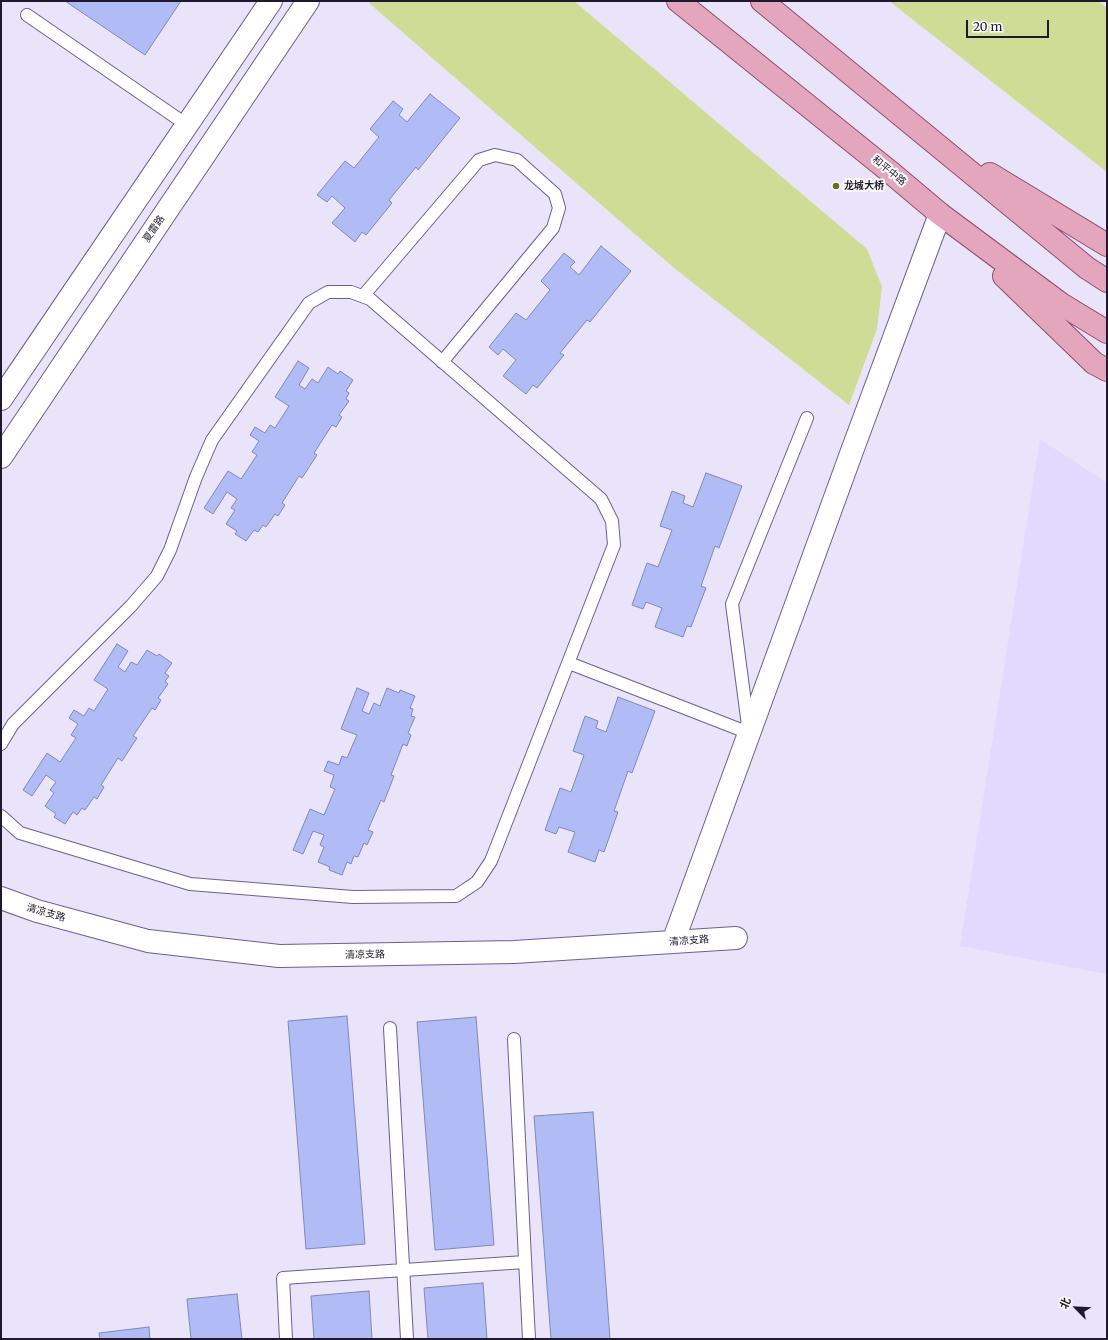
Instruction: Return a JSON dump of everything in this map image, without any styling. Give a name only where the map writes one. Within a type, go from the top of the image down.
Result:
[{"type":"main road","name":"和平中路","points":[[678,1],[940,214],[1061,304],[1107,332]]},
{"type":"main road","points":[[762,1],[1087,268],[1107,281]]},
{"type":"main road","points":[[920,130],[1107,245]]},
{"type":"main road","points":[[940,214],[1103,369]]},
{"type":"street","points":[[1,399],[271,1]]},
{"type":"street","name":"夏雷路","points":[[1,457],[308,1]]},
{"type":"street","points":[[673,942],[852,450],[940,214]]},
{"type":"street","name":"清凉支路","points":[[1,898],[37,911],[148,941],[279,956],[514,952],[736,938]]},
{"type":"lane","points":[[27,16],[187,125]]},
{"type":"lane","points":[[363,296],[480,160],[496,155],[518,160],[556,194],[559,208],[553,228],[442,362]]},
{"type":"lane","points":[[1,744],[13,724],[131,606],[157,576],[170,550],[196,477],[212,440],[308,303],[328,292],[350,292],[370,299],[601,499],[612,521],[614,545],[491,861],[477,882],[456,896],[353,897],[190,884],[20,833],[1,816]]},
{"type":"lane","points":[[569,662],[749,733],[732,604],[807,418]]},
{"type":"lane","points":[[390,1028],[407,1339]]},
{"type":"lane","points":[[514,1039],[529,1339]]},
{"type":"lane","points":[[286,1339],[283,1278],[525,1262]]},
{"type":"shaded area","points":[[1040,439],[1107,483],[1107,974],[960,946]]},
{"type":"green space","points":[[371,1],[574,1],[867,249],[882,287],[877,329],[849,405],[674,268],[369,3]]},
{"type":"green space","points":[[889,1],[1098,1],[1107,8],[1107,172]]},
{"type":"building","points":[[65,1],[181,1],[145,55]]},
{"type":"building","points":[[430,94],[460,118],[418,170],[416,167],[389,200],[392,203],[366,235],[362,232],[355,242],[332,223],[345,208],[332,196],[327,202],[317,195],[345,161],[354,168],[379,137],[370,129],[393,101],[403,109],[399,115],[407,122]]},
{"type":"building","points":[[601,246],[631,271],[590,322],[587,320],[560,353],[564,355],[537,388],[533,385],[526,394],[503,376],[516,360],[503,349],[498,355],[489,347],[516,313],[526,320],[550,290],[541,281],[564,253],[575,262],[570,267],[579,275]]},
{"type":"building","points":[[298,361],[309,368],[299,385],[305,389],[312,379],[318,383],[328,367],[338,374],[340,371],[353,380],[346,391],[349,393],[346,399],[349,401],[339,415],[342,417],[336,427],[332,425],[314,453],[317,455],[302,478],[299,476],[282,503],[285,505],[278,516],[275,514],[266,527],[263,525],[258,532],[254,530],[246,541],[235,534],[237,531],[226,524],[235,510],[231,508],[237,499],[227,492],[213,514],[204,508],[228,471],[241,479],[257,455],[252,452],[259,441],[250,435],[255,427],[265,433],[270,425],[275,428],[289,406],[275,397]]},
{"type":"building","points":[[706,473],[742,486],[719,548],[715,546],[701,586],[706,588],[691,627],[687,626],[683,637],[655,627],[662,608],[646,602],[643,609],[632,605],[647,563],[658,567],[672,530],[660,526],[672,491],[685,496],[683,503],[693,507]]},
{"type":"building","points":[[117,644],[128,651],[118,667],[125,672],[131,662],[137,665],[147,650],[157,656],[159,654],[172,663],[165,673],[169,676],[165,681],[168,684],[158,698],[161,700],[155,710],[152,708],[133,736],[137,738],[122,761],[118,758],[101,785],[104,787],[97,799],[94,797],[85,810],[82,808],[77,815],[73,812],[65,824],[54,817],[56,814],[45,806],[54,793],[50,790],[56,782],[46,775],[32,796],[23,790],[47,753],[60,762],[76,738],[71,735],[78,724],[69,718],[74,710],[84,716],[89,708],[94,711],[108,689],[94,680]]},
{"type":"building","points":[[357,688],[369,693],[362,711],[369,714],[374,703],[380,706],[387,688],[399,693],[400,690],[415,696],[410,708],[413,709],[411,716],[415,717],[408,733],[411,735],[407,746],[403,744],[391,775],[394,776],[384,802],[381,800],[368,830],[373,832],[367,845],[364,843],[358,857],[354,856],[351,864],[347,862],[342,875],[329,870],[330,867],[318,862],[324,847],[320,845],[324,835],[313,831],[303,854],[293,850],[310,809],[324,815],[335,789],[330,787],[334,775],[324,771],[328,761],[339,765],[342,756],[347,758],[357,735],[341,729]]},
{"type":"building","points":[[618,697],[655,711],[632,773],[628,771],[614,811],[618,812],[604,852],[599,850],[595,862],[568,852],[575,832],[559,827],[556,834],[545,830],[560,788],[571,792],[584,755],[573,751],[585,716],[598,721],[596,728],[606,732]]},
{"type":"building","points":[[347,1016],[365,1244],[306,1249],[288,1021]]},
{"type":"building","points":[[476,1017],[494,1245],[435,1250],[417,1022]]},
{"type":"building","points":[[593,1112],[610,1339],[551,1339],[534,1116]]},
{"type":"building","points":[[483,1283],[487,1339],[428,1339],[424,1288]]},
{"type":"building","points":[[369,1291],[372,1339],[314,1339],[311,1296]]},
{"type":"building","points":[[237,1294],[242,1339],[191,1339],[187,1299]]},
{"type":"building","points":[[149,1327],[150,1339],[100,1339],[99,1333]]},
{"type":"place","name":"龙城大桥","points":[[836,186]]}]
